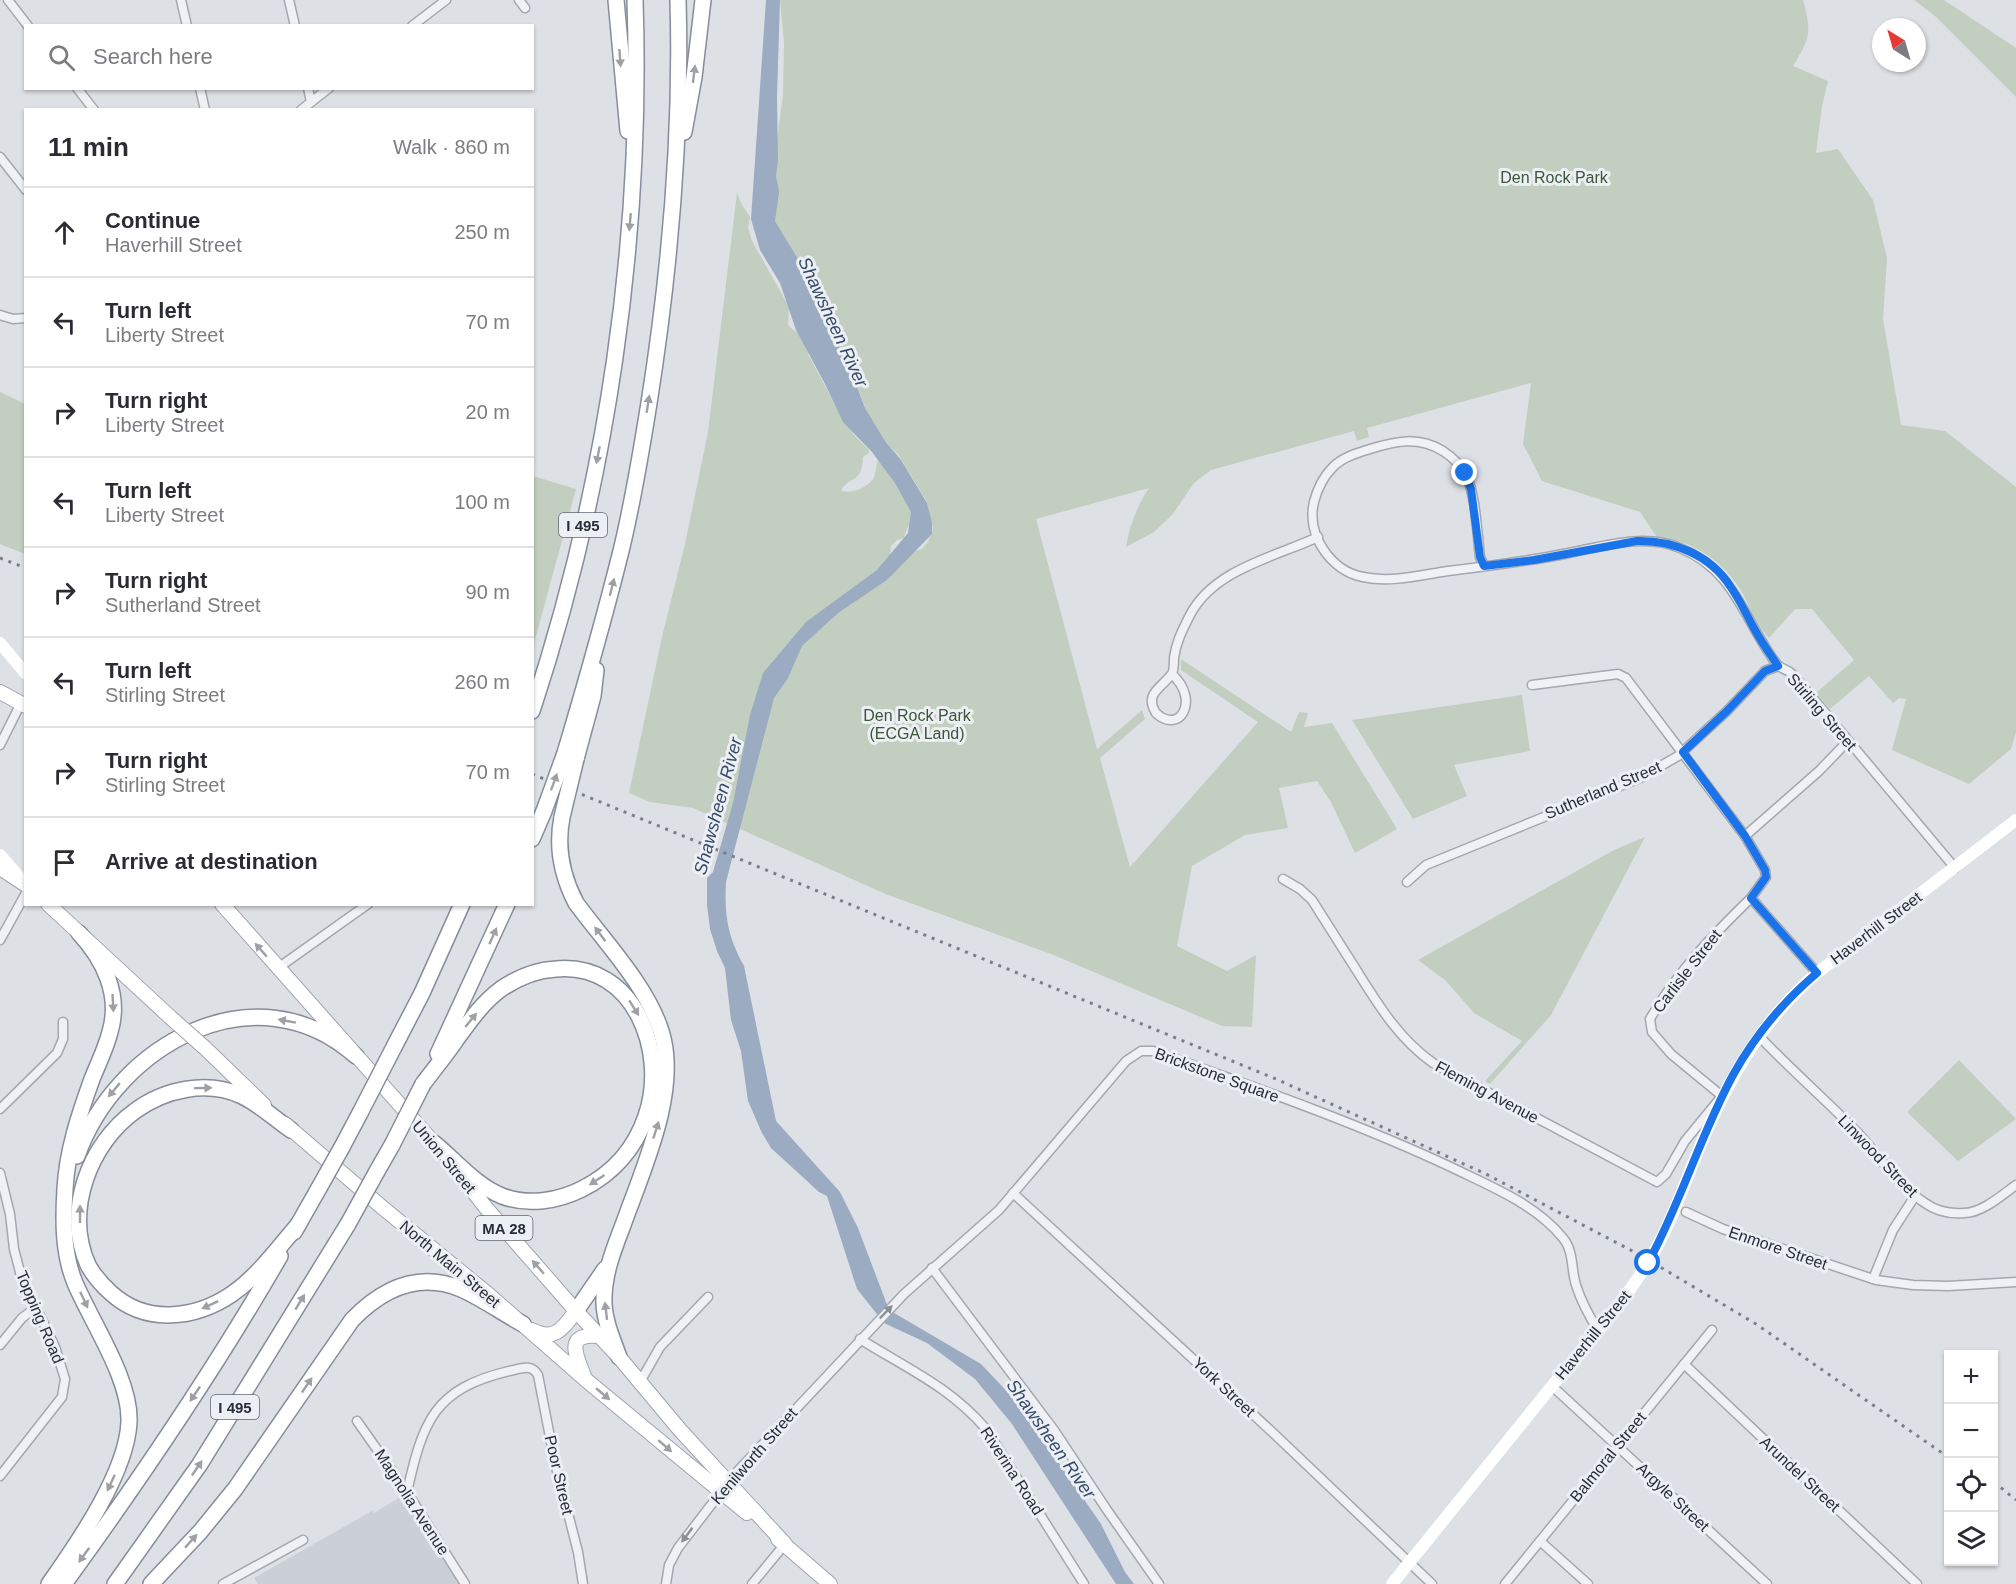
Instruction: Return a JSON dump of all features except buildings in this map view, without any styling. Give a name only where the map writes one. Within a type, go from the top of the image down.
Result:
[{"type":"highway","points":[[616,0],[624,104],[634,164]]},
{"type":"highway","name":"I 495","points":[[534,705],[552,652],[593,484],[607,408],[626,269],[634,164],[637,70],[635,0]]},
{"type":"highway","name":"I 495","points":[[571,756],[593,696],[597,643],[636,483],[664,301],[676,152],[679,68],[678,0]]},
{"type":"highway","points":[[676,152],[690,106],[703,0]]},
{"type":"highway","points":[[534,834],[571,756]]},
{"type":"highway","points":[[571,756],[560,834],[563,870],[572,895],[648,1000],[662,1033],[667,1056],[667,1079],[661,1114],[608,1264],[591,1293],[576,1311]]},
{"type":"highway","name":"I 495","points":[[64,1584],[130,1491],[251,1306],[360,1113],[422,993],[461,906]]},
{"type":"highway","name":"I 495","points":[[115,1584],[200,1464],[348,1224],[423,1084],[506,906]]},
{"type":"highway","points":[[49,1584],[69,1556],[105,1494],[123,1457],[129,1422],[125,1389],[75,1281],[66,1248],[64,1203],[71,1143],[110,1034],[114,1010],[108,977],[93,950],[79,933]]},
{"type":"highway","points":[[423,1084],[474,1016],[494,994],[517,980],[551,969],[569,968],[587,971],[614,985],[638,1015],[650,1049],[653,1071],[652,1094],[638,1136],[612,1170],[577,1191],[539,1202],[500,1196],[434,1143]]},
{"type":"highway","points":[[64,1203],[79,1149],[104,1102],[124,1078],[147,1058],[184,1035],[232,1020],[279,1019],[304,1024],[328,1034],[356,1056]]},
{"type":"highway","points":[[291,1130],[244,1097],[216,1088],[182,1090],[152,1101],[125,1118],[98,1150],[86,1177],[80,1205],[80,1235],[88,1264],[100,1283],[116,1298],[128,1306],[152,1315],[178,1315],[199,1310],[232,1294],[257,1271],[298,1224]]},
{"type":"highway","points":[[608,1264],[604,1296],[605,1312],[619,1357]]},
{"type":"highway","points":[[151,1584],[223,1504],[352,1320],[372,1300],[406,1284],[443,1283],[464,1290],[522,1324]]},
{"type":"main road","points":[[0,643],[24,672]]},
{"type":"main road","points":[[0,692],[23,704]]},
{"type":"main road","name":"Haverhill Street","points":[[1392,1584],[1630,1290],[1665,1230],[1722,1096],[1759,1036],[1794,994],[1817,973],[2016,820]]},
{"type":"main road","points":[[0,855],[24,882]]},
{"type":"main road","points":[[0,868],[24,883]]},
{"type":"main road","name":"MA 28","points":[[50,906],[79,933]]},
{"type":"main road","name":"Union Street","points":[[224,906],[434,1143],[487,1209],[576,1311],[619,1357],[724,1487],[785,1544]]},
{"type":"main road","name":"North Main Street","points":[[79,933],[291,1130],[586,1380],[724,1487]]},
{"type":"main road","points":[[522,1324],[539,1333],[552,1335],[561,1330],[576,1311]]},
{"type":"main road","points":[[586,1380],[576,1356],[576,1344],[586,1335],[599,1336]]},
{"type":"main road","name":"MA 28","points":[[785,1544],[830,1584]]},
{"type":"street","points":[[8,0],[26,24]]},
{"type":"street","points":[[181,0],[187,24]]},
{"type":"street","points":[[289,0],[295,24]]},
{"type":"street","points":[[415,24],[446,0]]},
{"type":"street","points":[[519,0],[525,8]]},
{"type":"street","points":[[78,90],[92,108]]},
{"type":"street","points":[[200,90],[204,108]]},
{"type":"street","points":[[308,90],[311,102]]},
{"type":"street","points":[[304,108],[326,90]]},
{"type":"street","points":[[0,157],[24,187]]},
{"type":"street","points":[[0,315],[13,319],[24,318]]},
{"type":"street","name":"Stirling Street","points":[[1484,566],[1480,557],[1471,489],[1465,473],[1453,458],[1431,444],[1413,441],[1393,442],[1359,452],[1334,466],[1318,489],[1313,504],[1314,524],[1321,547],[1331,560],[1346,571],[1363,577],[1394,579],[1534,560],[1637,541],[1651,541],[1678,547],[1706,561],[1729,584],[1778,666],[1793,675],[1920,824],[1954,868]]},
{"type":"street","points":[[1172,674],[1181,683],[1186,696],[1186,707],[1183,714],[1168,720],[1156,713],[1152,702],[1154,692],[1172,674],[1176,649],[1192,611],[1214,587],[1238,570],[1318,537]]},
{"type":"street","name":"Sutherland Street","points":[[1407,882],[1426,865],[1640,778],[1668,763],[1727,711],[1765,671],[1778,666]]},
{"type":"street","points":[[1532,685],[1618,674],[1626,678],[1745,836],[1819,771],[1848,741]]},
{"type":"street","points":[[0,745],[23,704]]},
{"type":"street","name":"Carlisle Street","points":[[1722,1096],[1671,1054],[1652,1032],[1650,1019],[1659,1002],[1712,936],[1751,898],[1766,877],[1765,870],[1745,836]]},
{"type":"street","name":"Fleming Avenue","points":[[1283,879],[1300,889],[1312,900],[1397,1032],[1417,1052],[1433,1063],[1657,1182],[1666,1174],[1691,1133],[1722,1096]]},
{"type":"street","points":[[0,940],[24,897]]},
{"type":"street","points":[[1751,898],[1817,973]]},
{"type":"street","points":[[278,968],[365,906]]},
{"type":"street","points":[[0,1108],[57,1053],[64,1036],[63,1022]]},
{"type":"street","name":"Linwood Street","points":[[1759,1036],[1787,1066],[1852,1127],[1887,1169],[1915,1196],[1938,1210],[1967,1214],[1981,1208],[2016,1185]]},
{"type":"street","name":"Brickstone Square","points":[[860,1339],[932,1268],[999,1210],[1130,1057],[1141,1050],[1153,1051],[1312,1108],[1400,1143],[1522,1203],[1568,1244],[1576,1285],[1590,1318],[1599,1330]]},
{"type":"street","name":"Topping Road","points":[[0,1173],[10,1214],[16,1258],[24,1284],[61,1362],[65,1379],[64,1392],[0,1476]]},
{"type":"street","name":"York Street","points":[[1013,1193],[1186,1351],[1432,1584]]},
{"type":"street","points":[[1873,1279],[1893,1230],[1915,1196]]},
{"type":"street","name":"Enmore Street","points":[[1686,1212],[1731,1232],[1873,1279],[1913,1285],[1948,1286],[2016,1282]]},
{"type":"street","points":[[932,1268],[1054,1430],[1159,1584]]},
{"type":"street","points":[[640,1382],[660,1347],[708,1298]]},
{"type":"street","points":[[0,1345],[24,1316],[35,1308]]},
{"type":"street","name":"Balmoral Street","points":[[1505,1584],[1712,1330]]},
{"type":"street","name":"Kenilworth Street","points":[[666,1584],[669,1565],[674,1554],[724,1487],[860,1339]]},
{"type":"street","name":"Riverina Road","points":[[860,1339],[947,1391],[977,1419],[986,1429],[1084,1584]]},
{"type":"street","name":"Arundel Street","points":[[1684,1364],[1917,1584]]},
{"type":"street","name":"Poor Street","points":[[407,1492],[423,1432],[442,1403],[470,1384],[526,1367],[532,1369],[538,1375],[555,1463],[578,1552],[583,1584]]},
{"type":"street","name":"Argyle Street","points":[[1552,1386],[1767,1584]]},
{"type":"street","name":"Magnolia Avenue","points":[[357,1421],[407,1492],[465,1584]]},
{"type":"street","points":[[223,1584],[242,1580],[303,1540]]},
{"type":"street","points":[[1540,1541],[1588,1584]]},
{"type":"street","points":[[752,1584],[785,1544]]},
{"type":"shaded area","points":[[402,1496],[459,1584],[258,1584],[254,1578],[372,1511],[374,1513]]},
{"type":"green space","points":[[780,0],[1803,0],[1808,20],[1808,35],[1793,66],[1828,81],[1822,106],[1816,153],[1838,149],[1873,200],[1887,258],[1883,319],[1901,425],[1945,431],[2016,487],[2016,732],[2011,749],[1969,784],[1892,750],[1906,699],[1899,698],[1893,703],[1869,676],[1830,709],[1816,693],[1854,660],[1812,609],[1795,609],[1769,638],[1758,623],[1736,582],[1707,555],[1683,543],[1657,537],[1640,512],[1542,481],[1523,444],[1531,383],[1367,428],[1369,437],[1357,441],[1354,431],[1211,470],[1194,483],[1172,515],[1154,532],[1126,547],[1134,516],[1149,488],[1036,519],[1097,749],[1142,710],[1145,719],[1100,758],[1130,867],[1258,722],[1181,670],[1181,659],[1291,732],[1299,712],[1308,713],[1304,727],[1332,723],[1397,829],[1355,853],[1331,802],[1317,781],[1279,788],[1288,828],[1245,835],[1192,866],[1177,946],[1227,971],[1256,955],[1252,1027],[1222,1026],[1051,954],[888,895],[693,808],[650,802],[629,793],[708,432],[737,193],[750,217],[748,228],[752,241],[789,307],[788,324],[801,335],[809,356],[836,407],[854,435],[869,450],[869,453],[863,457],[858,476],[841,491],[863,488],[874,477],[879,459],[885,464],[902,494],[914,509],[904,538],[897,540],[891,546],[890,558],[922,549],[928,542],[933,529],[926,500],[899,456],[885,441],[867,412],[851,371],[823,313],[820,295],[775,221],[777,140],[783,95],[784,43]]},
{"type":"green space","points":[[1914,0],[1944,0],[2016,48],[2016,97],[1935,16]]},
{"type":"green space","points":[[0,392],[24,404],[24,554],[0,544]]},
{"type":"green space","points":[[534,477],[576,489],[534,643]]},
{"type":"green space","points":[[1522,695],[1530,751],[1454,765],[1467,796],[1413,819],[1352,720]]},
{"type":"green space","points":[[1645,837],[1551,1015],[1490,1084],[1485,1081],[1522,1041],[1474,1013],[1446,981],[1418,960],[1614,850]]},
{"type":"green space","points":[[1959,1060],[2016,1119],[1958,1161],[1907,1112]]},
{"type":"water","name":"Shawsheen River","points":[[766,0],[780,0],[776,176],[779,192],[775,221],[820,295],[823,313],[851,371],[865,408],[927,503],[932,534],[887,580],[838,613],[802,646],[788,678],[774,698],[726,882],[728,926],[744,966],[776,1121],[840,1192],[858,1228],[889,1310],[981,1364],[1016,1401],[1101,1524],[1125,1572],[1134,1584],[1116,1584],[1012,1424],[975,1379],[927,1343],[884,1323],[857,1289],[827,1196],[819,1192],[771,1148],[748,1101],[741,1051],[731,1020],[725,968],[710,929],[707,878],[713,872],[733,803],[750,715],[763,673],[806,622],[877,570],[908,533],[911,512],[895,483],[872,452],[843,422],[796,330],[780,283],[760,250],[751,219]]},
{"type":"railway","points":[[0,558],[24,567]]},
{"type":"railway","points":[[534,775],[1276,1079],[1486,1174],[1640,1255],[1756,1324],[1944,1454]]},
{"type":"railway","points":[[1998,1485],[2016,1500]]},
{"type":"route","points":[[1465,473],[1471,489],[1480,557],[1484,566],[1534,560],[1637,541],[1651,541],[1678,547],[1706,561],[1719,572],[1729,584],[1778,666],[1765,671],[1683,752],[1745,836],[1765,870],[1766,877],[1751,898],[1817,973],[1794,994],[1770,1022],[1734,1074],[1722,1096],[1665,1230],[1648,1263]]},
{"type":"park label","name":"Den Rock Park","points":[[1554,177]]},
{"type":"park label","name":"Den Rock Park (ECGA Land)","points":[[917,724]]}]
